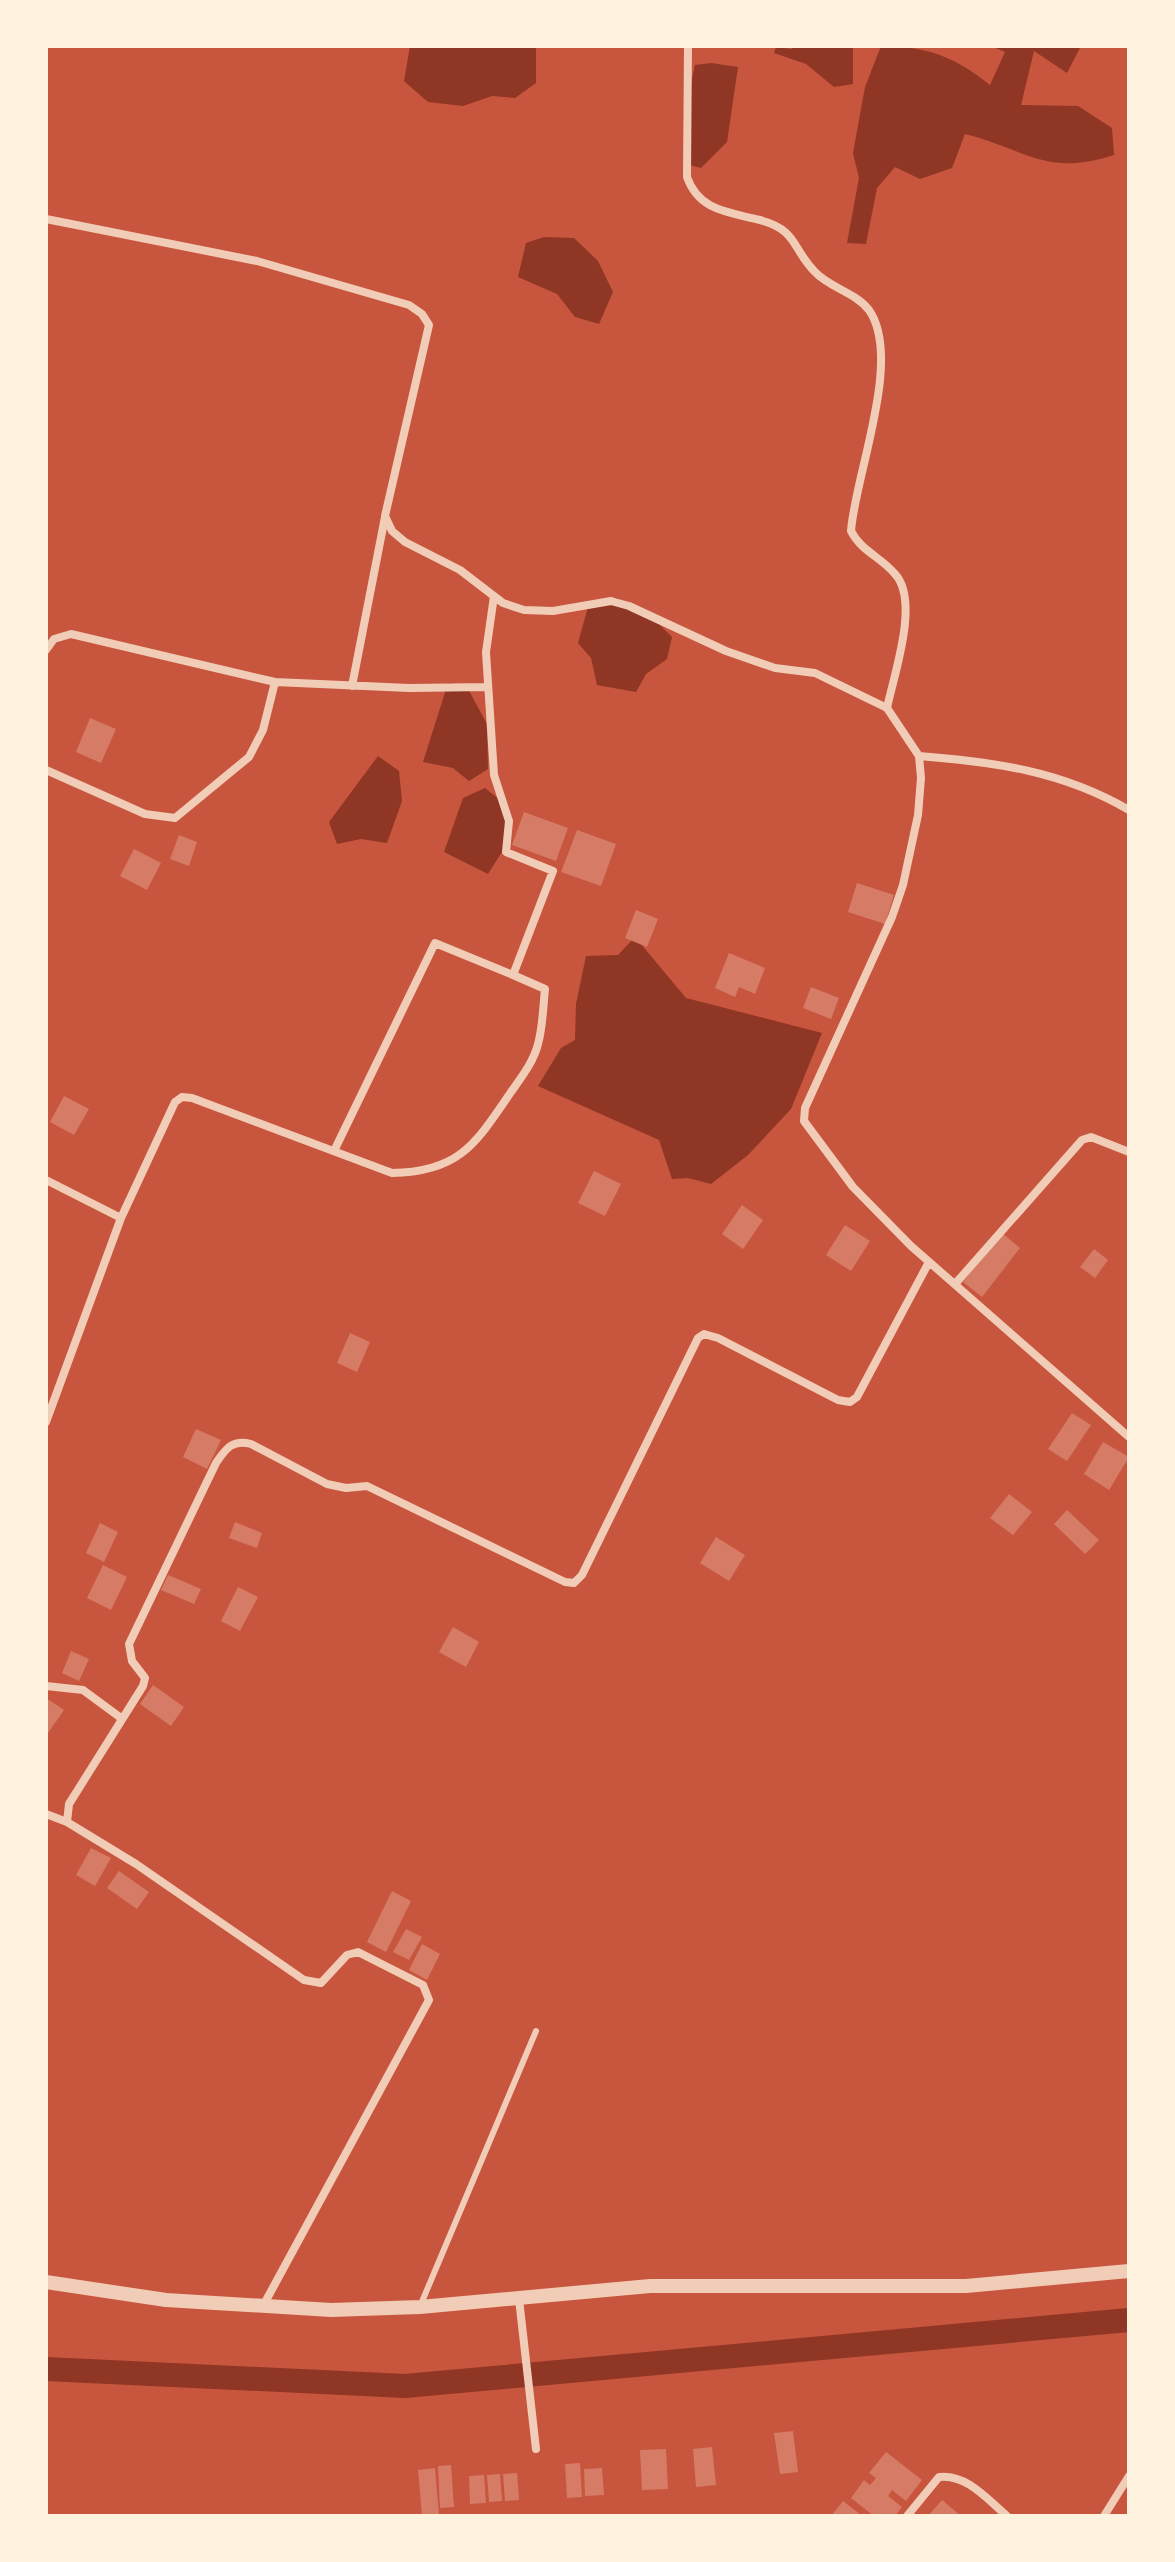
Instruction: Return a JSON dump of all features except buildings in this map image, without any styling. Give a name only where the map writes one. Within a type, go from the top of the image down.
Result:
[{"type":"street","points":[[688,46],[687,177],[693,195],[707,205],[783,229],[794,238],[816,274],[856,297],[871,312],[879,343],[881,373],[851,531],[857,544],[894,573],[903,586],[908,604],[887,708]]},
{"type":"street","points":[[46,219],[257,261],[409,305],[422,314],[429,325],[385,516],[352,686]]},
{"type":"street","points":[[385,516],[392,531],[405,542],[460,570],[494,596],[524,610],[553,611],[611,601],[629,606],[700,641],[760,664],[815,673],[887,708],[919,756],[918,815],[903,885],[803,1114],[853,1187],[929,1262],[1129,1437]]},
{"type":"street","points":[[494,596],[486,652],[494,775],[509,821],[506,852],[553,871],[513,975]]},
{"type":"street","points":[[46,650],[62,635],[91,637],[275,682],[488,687]]},
{"type":"street","points":[[46,770],[145,814],[175,818],[249,757],[263,730],[275,682]]},
{"type":"street","points":[[919,756],[1001,763],[1037,771],[1088,788],[1129,810]]},
{"type":"street","points":[[46,1422],[121,1218],[175,1102],[182,1097],[392,1173],[425,1173],[451,1161],[478,1140],[538,1046],[545,989],[435,943],[334,1151]]},
{"type":"street","points":[[955,1284],[1082,1140],[1091,1137],[1129,1152]]},
{"type":"street","points":[[46,1180],[121,1218]]},
{"type":"street","points":[[67,1822],[69,1804],[145,1678],[132,1661],[129,1644],[216,1463],[228,1447],[240,1441],[251,1444],[338,1488],[367,1486],[565,1582],[574,1583],[582,1575],[698,1338],[704,1334],[718,1338],[838,1400],[850,1402],[857,1397],[929,1262]]},
{"type":"street","points":[[46,1686],[83,1690],[121,1718]]},
{"type":"street","points":[[46,1814],[67,1822],[136,1864],[304,1980],[321,1983],[347,1955],[358,1952],[423,1985],[428,1992],[428,2007],[263,2306]]},
{"type":"street","points":[[46,2282],[166,2300],[331,2310],[420,2307],[650,2286],[966,2286],[1129,2271]]},
{"type":"street","points":[[519,2299],[536,2449]]},
{"type":"street","points":[[907,2516],[939,2477],[951,2476],[962,2479],[1007,2516]]},
{"type":"street","points":[[1104,2516],[1129,2476]]},
{"type":"lane","points":[[420,2307],[536,2031]]},
{"type":"shaded area","points":[[410,46],[536,46],[536,83],[515,98],[492,96],[463,106],[428,102],[404,81]]},
{"type":"shaded area","points":[[791,46],[853,46],[853,84],[834,87],[806,64],[774,53],[776,47],[792,49]]},
{"type":"shaded area","points":[[881,46],[913,48],[940,55],[965,67],[990,85],[1005,52],[991,46],[1081,46],[1067,73],[1034,51],[1021,105],[1078,106],[1112,128],[1114,155],[1091,161],[1054,162],[965,134],[952,168],[920,179],[895,167],[877,188],[866,244],[847,243],[859,178],[853,153],[865,87]]},
{"type":"shaded area","points":[[711,63],[738,67],[727,142],[701,168],[689,165],[686,106],[695,65]]},
{"type":"shaded area","points":[[544,237],[574,238],[598,261],[613,292],[599,324],[575,317],[557,294],[518,277],[526,243]]},
{"type":"shaded area","points":[[617,598],[650,615],[672,637],[667,659],[646,674],[636,692],[597,685],[591,658],[578,643],[588,607]]},
{"type":"shaded area","points":[[448,683],[467,687],[487,724],[488,769],[469,781],[453,768],[423,762]]},
{"type":"shaded area","points":[[378,756],[399,771],[402,801],[387,843],[361,839],[337,844],[329,822]]},
{"type":"shaded area","points":[[485,788],[506,805],[505,847],[488,874],[444,852],[463,798]]},
{"type":"shaded area","points":[[635,937],[686,998],[822,1033],[791,1109],[748,1155],[711,1184],[688,1178],[672,1179],[659,1140],[538,1086],[561,1048],[575,1040],[576,1004],[586,956],[618,955]]},
{"type":"waterway","points":[[46,2369],[405,2386],[1129,2320]]}]
